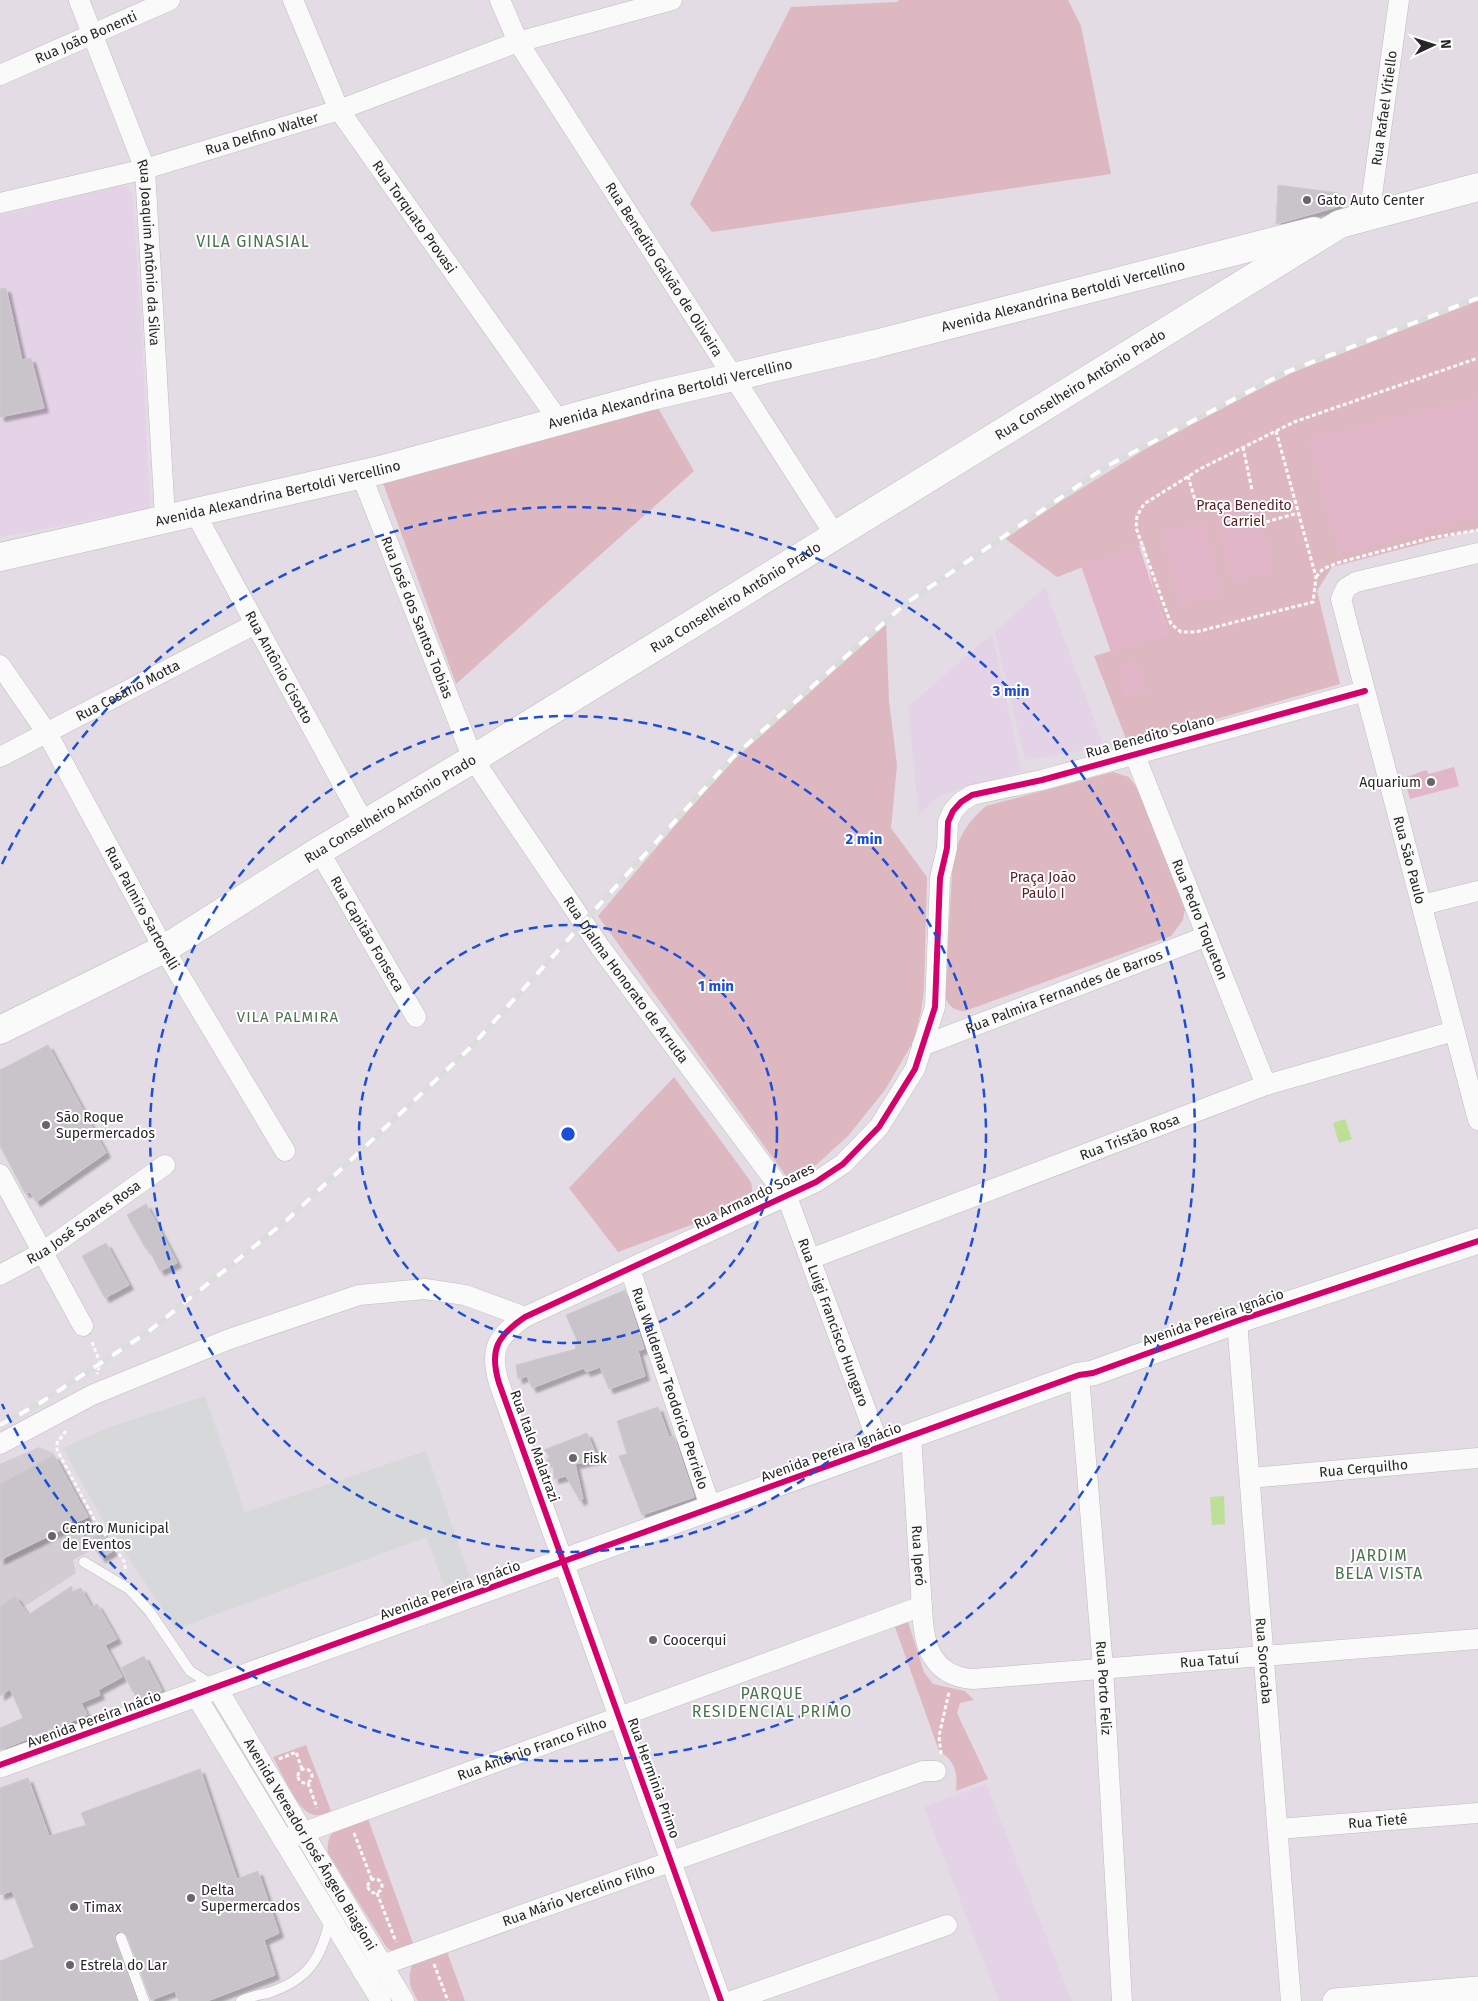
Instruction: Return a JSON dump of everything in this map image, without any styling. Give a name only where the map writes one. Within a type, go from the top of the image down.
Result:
[{"type":"main road","name":"Rua Conselheiro Antônio Prado","points":[[0,1030],[164,949],[364,823],[473,758],[1340,224],[1478,187]]},
{"type":"main road","name":"Avenida Alexandrina Bertoldi Vercellino","points":[[0,557],[361,474],[732,376],[874,344],[1340,224]]},
{"type":"main road","points":[[1228,252],[1242,264],[1247,282]]},
{"type":"street","name":"Rua Joaquim Antônio da Silva","points":[[79,0],[144,169],[165,518]]},
{"type":"street","name":"Rua João Bonenti","points":[[0,75],[170,0]]},
{"type":"street","name":"Rua Torquato Provasi","points":[[293,0],[339,110],[559,421]]},
{"type":"street","name":"Rua Benedito Galvão de Oliveira","points":[[500,0],[518,42],[835,535]]},
{"type":"street","name":"Rua Delfino Walter","points":[[0,204],[144,169],[339,110],[518,42],[672,0]]},
{"type":"street","name":"Rua Rafael Vitiello","points":[[1370,217],[1399,0]]},
{"type":"street","name":"Rua José dos Santos Tobias","points":[[361,474],[473,758]]},
{"type":"street","name":"Rua Antônio Cisotto","points":[[194,511],[364,823]]},
{"type":"street","name":"Rua São Paulo","points":[[1478,553],[1356,582],[1346,588],[1341,599],[1478,1120]]},
{"type":"street","name":"Rua Cesário Motta","points":[[0,757],[255,624]]},
{"type":"street","name":"Rua Palmiro Sartorelli","points":[[0,665],[47,733],[164,949],[285,1151]]},
{"type":"street","name":"Rua Benedito Solano","points":[[950,816],[956,806],[972,795],[1014,787],[1365,691]]},
{"type":"street","name":"Rua Pedro Toqueton","points":[[1134,753],[1266,1085]]},
{"type":"street","name":"Rua Djalma Honorato de Arruda","points":[[473,758],[600,947],[787,1197]]},
{"type":"street","name":"Rua Armando Soares","points":[[501,1338],[510,1327],[526,1317],[816,1182],[843,1164],[880,1127],[914,1070],[935,1007],[940,878],[947,848],[950,816]]},
{"type":"street","name":"Rua Capitão Fonseca","points":[[319,851],[416,1017]]},
{"type":"street","points":[[1422,905],[1478,891]]},
{"type":"street","name":"Rua Palmira Fernandes de Barros","points":[[922,1046],[1207,936]]},
{"type":"street","name":"Rua Tristão Rosa","points":[[810,1259],[1266,1085],[1454,1030]]},
{"type":"street","name":"Rua José Soares Rosa","points":[[0,1275],[43,1252],[165,1165]]},
{"type":"street","points":[[0,1174],[83,1326]]},
{"type":"street","name":"Rua Luigi Francisco Hungaro","points":[[787,1197],[880,1448]]},
{"type":"street","name":"Avenida Pereira Ignácio","points":[[206,1692],[1079,1376],[1093,1373],[1237,1321],[1478,1241]]},
{"type":"street","name":"Rua Waldemar Teodorico Perrielo","points":[[630,1269],[711,1509]]},
{"type":"street","points":[[0,1444],[92,1395],[227,1340],[359,1295],[426,1289],[465,1295],[526,1317]]},
{"type":"street","name":"Rua Sorocaba","points":[[1237,1321],[1291,2001]]},
{"type":"street","name":"Rua Italo Malatrazi","points":[[501,1338],[494,1355],[494,1368],[563,1563]]},
{"type":"street","name":"Rua Porto Feliz","points":[[1079,1376],[1103,1668],[1122,2001]]},
{"type":"street","name":"Rua Iperó","points":[[911,1436],[922,1606],[929,1650],[947,1672]]},
{"type":"street","name":"Rua Cerquilho","points":[[1250,1478],[1478,1458]]},
{"type":"street","name":"Rua Herminia Primo","points":[[563,1563],[721,2001]]},
{"type":"street","name":"Rua Antônio Franco Filho","points":[[283,1840],[922,1606]]},
{"type":"street","name":"Rua Tatuí","points":[[947,1672],[973,1678],[1478,1639]]},
{"type":"street","name":"Avenida Pereira Inácio","points":[[0,1766],[206,1692]]},
{"type":"street","name":"Avenida Vereador José Ângelo Biagioni","points":[[206,1692],[303,1832],[404,2001]]},
{"type":"street","name":"Avenida Vereador José Ângelo Biagioni","points":[[206,1692],[283,1840],[380,2001]]},
{"type":"street","name":"Rua Mário Vercelino Filho","points":[[363,1972],[923,1771],[936,1771]]},
{"type":"street","name":"Rua Tietê","points":[[1278,1829],[1478,1813]]},
{"type":"street","points":[[732,2001],[946,1925]]},
{"type":"street","points":[[1335,2001],[1478,1989]]},
{"type":"lane","points":[[84,1562],[129,1589],[150,1612],[206,1692]]},
{"type":"lane","points":[[190,1671],[206,1692]]},
{"type":"lane","points":[[241,2001],[297,1980],[308,1971],[324,1946],[331,1919]]},
{"type":"lane","points":[[121,1938],[144,2001]]},
{"type":"path","points":[[1276,430],[1316,577],[1313,602],[1196,632],[1181,632],[1174,629],[1136,528],[1137,516],[1144,504],[1188,476],[1276,430],[1294,422],[1478,358]]},
{"type":"path","points":[[1243,447],[1252,490]]},
{"type":"path","points":[[1188,476],[1197,507]]},
{"type":"path","points":[[1266,522],[1298,513]]},
{"type":"path","points":[[1316,577],[1323,569],[1337,563],[1430,538],[1478,530]]},
{"type":"path","points":[[83,1326],[100,1363],[92,1395]]},
{"type":"path","points":[[72,1423],[56,1443],[57,1450],[94,1519],[124,1561],[129,1589]]},
{"type":"path","points":[[936,1771],[941,1757],[939,1736],[947,1672]]},
{"type":"path","points":[[296,1752],[302,1769]]},
{"type":"path","points":[[302,1769],[298,1774],[298,1778],[303,1783],[308,1783]]},
{"type":"path","points":[[302,1769],[310,1770],[312,1774],[308,1783],[323,1825]]},
{"type":"path","points":[[347,1816],[372,1880]]},
{"type":"path","points":[[376,1879],[381,1884],[382,1888],[377,1893],[371,1893],[368,1889],[367,1884],[372,1880],[376,1879]]},
{"type":"path","points":[[377,1893],[402,1958]]},
{"type":"path","points":[[429,1948],[448,2001]]},
{"type":"shaded area","points":[[123,185],[132,193],[142,336],[150,509],[0,537],[0,215]]},
{"type":"shaded area","points":[[1045,587],[1104,747],[1025,760],[995,632]]},
{"type":"shaded area","points":[[992,634],[1022,772],[962,788],[938,797],[919,815],[908,707]]},
{"type":"shaded area","points":[[1345,1119],[1352,1139],[1339,1143],[1333,1123]]},
{"type":"shaded area","points":[[205,1396],[245,1512],[426,1451],[470,1577],[444,1586],[427,1537],[176,1629],[98,1512],[63,1448],[107,1428]]},
{"type":"shaded area","name":"Centro Municipal de Eventos","points":[[39,1447],[53,1453],[91,1523],[102,1531],[101,1558],[94,1549],[73,1560],[76,1573],[0,1622],[0,1464]]},
{"type":"shaded area","points":[[1224,1496],[1225,1524],[1212,1525],[1210,1497]]},
{"type":"shaded area","points":[[986,1784],[1072,2001],[999,2001],[924,1807]]},
{"type":"green space","points":[[899,0],[1068,0],[1081,26],[1111,174],[712,232],[690,204],[791,7],[897,2]]},
{"type":"green space","name":"Praça Benedito Carriel","points":[[1478,299],[1478,529],[1332,567],[1317,591],[1340,684],[1128,744],[1094,656],[1168,634],[1153,588],[1144,544],[1057,577],[1003,537],[1181,427],[1333,353]]},
{"type":"green space","points":[[1478,398],[1478,516],[1338,553],[1309,439]]},
{"type":"green space","points":[[657,406],[694,471],[456,684],[383,483]]},
{"type":"green space","points":[[1256,499],[1274,571],[1232,582],[1215,509]]},
{"type":"green space","points":[[1203,522],[1221,594],[1179,605],[1161,532]]},
{"type":"green space","points":[[1139,546],[1168,634],[1111,652],[1081,566]]},
{"type":"green space","points":[[886,621],[889,701],[897,765],[891,828],[927,877],[924,991],[921,1012],[913,1042],[885,1090],[848,1136],[816,1165],[789,1180],[598,916],[731,760]]},
{"type":"green space","points":[[1135,659],[1146,690],[1125,698],[1119,666]]},
{"type":"green space","name":"Aquarium","points":[[1454,767],[1459,786],[1410,799],[1404,778],[1426,770],[1429,774]]},
{"type":"green space","name":"Praça João Paulo I","points":[[1113,772],[1129,777],[1139,791],[1185,909],[1183,920],[1171,936],[965,1011],[950,1006],[946,1000],[945,992],[953,859],[965,830],[986,806]]},
{"type":"green space","points":[[674,1077],[751,1182],[751,1197],[745,1205],[618,1252],[569,1188]]},
{"type":"green space","points":[[908,1622],[924,1672],[933,1684],[965,1691],[974,1700],[960,1703],[957,1713],[988,1779],[956,1791],[956,1773],[949,1759],[939,1751],[895,1627]]},
{"type":"green space","points":[[306,1745],[331,1811],[323,1814],[309,1813],[299,1804],[273,1757]]},
{"type":"green space","points":[[367,1816],[414,1946],[394,1952],[387,1948],[328,1853],[330,1837],[338,1827]]},
{"type":"green space","points":[[446,1949],[465,2001],[418,2001],[410,1984],[412,1965]]},
{"type":"building","name":"Gato Auto Center","points":[[1278,185],[1338,193],[1337,207],[1276,224]]},
{"type":"building","points":[[6,288],[22,360],[31,358],[44,408],[0,417],[0,289]]},
{"type":"building","name":"São Roque Supermercados","points":[[48,1045],[106,1153],[36,1202],[30,1192],[25,1193],[0,1146],[0,1070]]},
{"type":"building","points":[[146,1204],[177,1263],[160,1271],[127,1215]]},
{"type":"building","points":[[106,1243],[129,1285],[105,1298],[82,1256]]},
{"type":"building","points":[[625,1290],[644,1349],[638,1351],[645,1376],[609,1389],[600,1367],[586,1372],[584,1368],[532,1388],[527,1376],[518,1379],[516,1365],[576,1349],[575,1345],[578,1343],[566,1315]]},
{"type":"building","points":[[658,1407],[669,1437],[674,1436],[694,1497],[642,1515],[619,1456],[627,1454],[617,1421]]},
{"type":"building","name":"Fisk","points":[[587,1433],[598,1459],[575,1464],[583,1499],[580,1501],[566,1476],[554,1479],[553,1465],[546,1461],[550,1456],[544,1450]]},
{"type":"building","points":[[54,1455],[88,1517],[75,1523],[71,1516],[71,1525],[0,1560],[0,1484]]},
{"type":"building","points":[[102,1531],[113,1551],[101,1558],[92,1542],[94,1537]]},
{"type":"building","points":[[72,1586],[72,1592],[81,1588],[91,1607],[97,1604],[117,1639],[105,1645],[122,1677],[98,1690],[100,1695],[81,1703],[87,1715],[0,1750],[0,1728],[23,1718],[10,1689],[0,1696],[0,1606],[15,1596],[28,1615]]},
{"type":"building","points":[[144,1656],[162,1691],[140,1699],[136,1691],[133,1692],[121,1668]]},
{"type":"building","points":[[200,1769],[237,1879],[258,1871],[279,1933],[264,1940],[275,1975],[207,2001],[179,2001],[175,1991],[151,2000],[127,1936],[119,1931],[115,1934],[115,1940],[137,2001],[0,2001],[0,1961],[34,1947],[12,1891],[0,1895],[0,1788],[28,1778],[49,1836],[86,1825],[81,1813]]},
{"type":"railway","points":[[0,1425],[40,1403],[148,1332],[287,1220],[470,1048],[733,757],[905,604],[1107,466],[1284,373],[1478,298]]},
{"type":"cycle path","points":[[721,2001],[499,1383],[495,1361],[498,1345],[508,1331],[525,1317],[816,1182],[843,1164],[879,1127],[915,1069],[935,1007],[940,878],[947,848],[948,822],[953,811],[961,802],[972,795],[1042,780],[1365,691]]},
{"type":"cycle path","points":[[0,1765],[1079,1375],[1093,1373],[1237,1321],[1478,1241]]},
{"type":"place","name":"Gato Auto Center","points":[[1307,200]]},
{"type":"place","name":"Aquarium","points":[[1431,782]]},
{"type":"place","name":"São Roque Supermercados","points":[[46,1125]]},
{"type":"place","name":"Fisk","points":[[573,1458]]},
{"type":"place","name":"Centro Municipal de Eventos","points":[[52,1536]]},
{"type":"place","name":"Coocerqui","points":[[653,1640]]},
{"type":"place","name":"Delta Supermercados","points":[[191,1898]]},
{"type":"place","name":"Timax","points":[[74,1907]]},
{"type":"place","name":"Estrela do Lar","points":[[70,1965]]},
{"type":"district","name":"VILA GINASIAL","points":[[253,241]]},
{"type":"district","name":"VILA PALMIRA","points":[[288,1017]]},
{"type":"district","name":"JARDIM BELA VISTA","points":[[1379,1564]]},
{"type":"district","name":"PARQUE RESIDENCIAL PRIMO","points":[[772,1702]]}]
